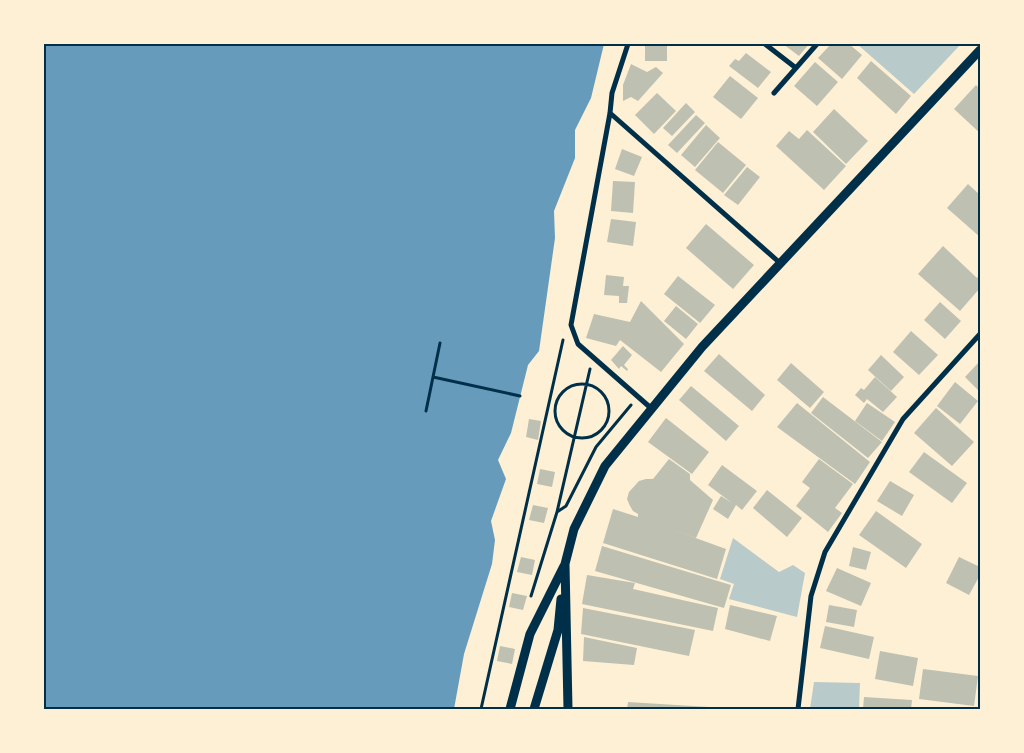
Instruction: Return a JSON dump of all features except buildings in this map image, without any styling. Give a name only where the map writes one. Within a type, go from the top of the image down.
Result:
[{"type":"street","points":[[628,44],[612,93],[610,113],[571,325],[578,344],[652,409]]},
{"type":"street","points":[[765,44],[796,68]]},
{"type":"street","points":[[774,93],[817,44]]},
{"type":"street","points":[[534,709],[558,630],[565,564],[574,529],[605,466],[702,347],[980,50]]},
{"type":"street","points":[[610,113],[781,264]]},
{"type":"street","points":[[798,709],[811,596],[825,552],[903,419],[980,334]]},
{"type":"street","points":[[510,709],[530,634],[565,564]]},
{"type":"street","points":[[565,564],[568,709]]},
{"type":"path","points":[[481,709],[563,340],[574,334]]},
{"type":"path","points":[[426,411],[440,343]]},
{"type":"path","points":[[557,512],[593,358]]},
{"type":"path","points":[[433,377],[520,396]]},
{"type":"path","points":[[587,384],[596,387],[607,400],[609,408],[606,422],[592,436],[584,438],[575,437],[568,434],[557,422],[555,404],[564,390],[571,386],[587,384]]},
{"type":"path","points":[[606,422],[612,426]]},
{"type":"shaded area","points":[[857,44],[961,44],[914,94]]},
{"type":"shaded area","points":[[733,538],[779,572],[793,565],[805,573],[797,617],[729,599],[734,584],[720,579]]},
{"type":"shaded area","points":[[814,682],[860,683],[859,709],[810,709]]},
{"type":"water","points":[[44,44],[604,44],[591,98],[575,130],[575,158],[554,211],[555,238],[539,351],[528,365],[511,433],[498,460],[506,479],[491,521],[495,540],[492,564],[464,654],[454,709],[44,709]]}]
